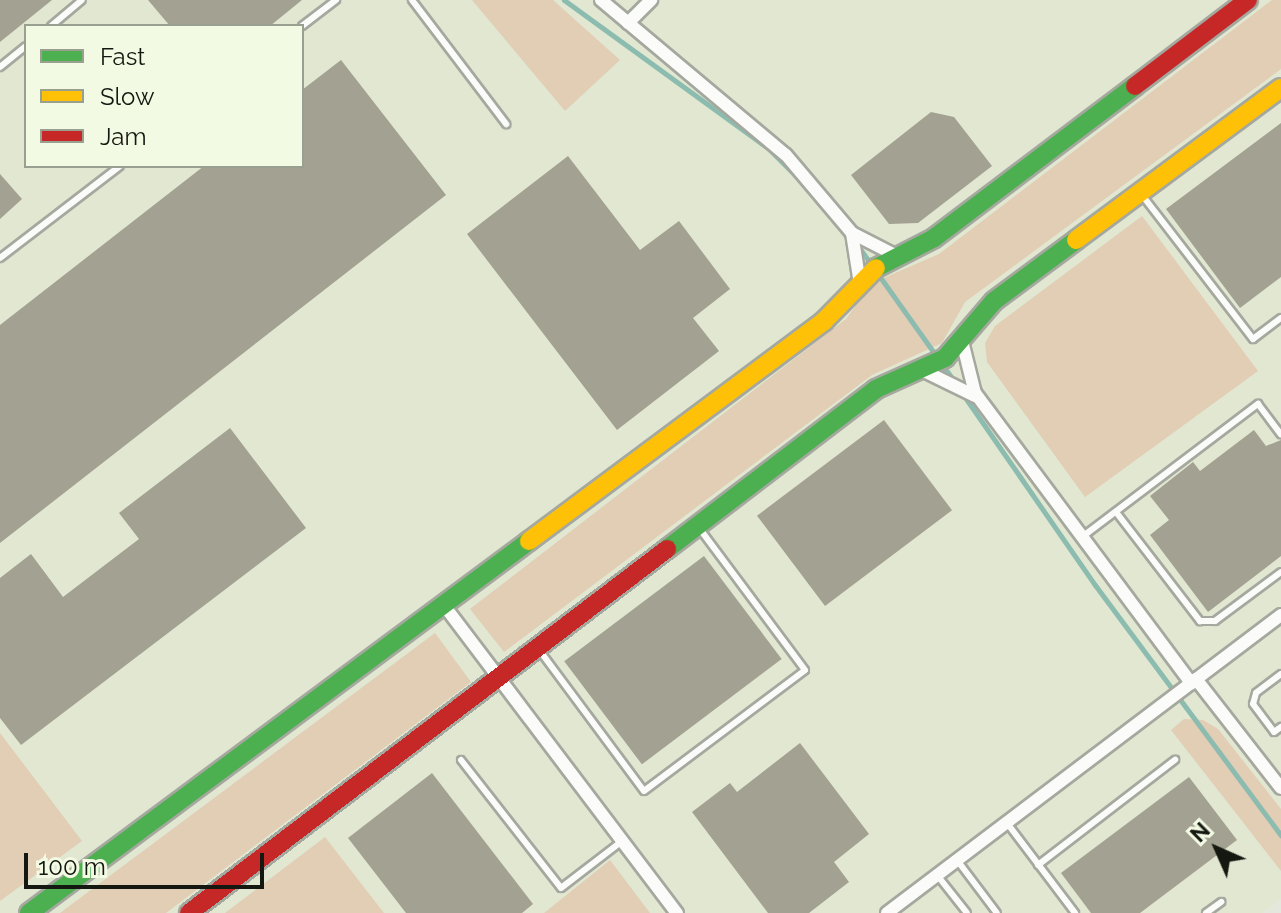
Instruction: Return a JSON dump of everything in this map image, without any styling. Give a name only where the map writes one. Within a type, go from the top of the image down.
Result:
[{"type":"street","points":[[601,0],[786,155],[852,233],[897,256]]},
{"type":"street","points":[[628,23],[651,0]]},
{"type":"street","points":[[29,913],[824,321],[860,284],[897,256],[934,238],[1248,0]]},
{"type":"street","points":[[189,913],[876,389],[945,358],[994,301],[1281,88]]},
{"type":"street","points":[[852,233],[860,284]]},
{"type":"street","points":[[961,337],[967,375],[978,397],[1193,681],[1281,788]]},
{"type":"street","points":[[920,369],[978,397]]},
{"type":"street","points":[[443,604],[677,913]]},
{"type":"street","points":[[887,913],[1281,615]]},
{"type":"lane","points":[[53,24],[82,0]]},
{"type":"lane","points":[[304,24],[336,0]]},
{"type":"lane","points":[[412,0],[506,124]]},
{"type":"lane","points":[[0,67],[24,48]]},
{"type":"lane","points":[[0,258],[117,168]]},
{"type":"lane","points":[[1140,192],[1253,339],[1281,318]]},
{"type":"lane","points":[[1082,537],[1258,404],[1281,434]]},
{"type":"lane","points":[[1116,512],[1200,621],[1215,621],[1281,572]]},
{"type":"lane","points":[[537,648],[644,791],[805,670],[697,525]]},
{"type":"lane","points":[[1281,674],[1256,693],[1253,704],[1274,732],[1281,727]]},
{"type":"lane","points":[[461,760],[561,888],[623,841]]},
{"type":"lane","points":[[1038,865],[1175,760]]},
{"type":"lane","points":[[1007,822],[1075,913]]},
{"type":"lane","points":[[957,860],[997,913]]},
{"type":"lane","points":[[937,875],[967,913]]},
{"type":"lane","points":[[1206,913],[1221,902]]},
{"type":"shaded area","points":[[0,0],[1281,0],[1281,899],[1262,913],[0,913]]},
{"type":"shaded area","points":[[472,0],[553,0],[620,60],[565,111]]},
{"type":"shaded area","points":[[1272,0],[1281,0],[1281,69],[965,302],[942,343],[872,375],[504,652],[470,609],[846,319],[872,283],[939,254]]},
{"type":"shaded area","points":[[1142,216],[1258,371],[1085,497],[987,362],[985,343],[995,326]]},
{"type":"shaded area","points":[[435,633],[471,682],[166,913],[60,913]]},
{"type":"shaded area","points":[[1184,719],[1203,720],[1218,729],[1281,809],[1281,871],[1171,730]]},
{"type":"shaded area","points":[[0,733],[82,841],[0,901]]},
{"type":"shaded area","points":[[325,837],[384,913],[225,913]]},
{"type":"shaded area","points":[[610,860],[650,913],[544,913]]},
{"type":"building","points":[[0,0],[52,0],[0,42]]},
{"type":"building","points":[[148,0],[302,0],[272,24],[168,24]]},
{"type":"building","points":[[341,60],[446,195],[0,543],[0,325],[201,168],[304,168],[304,88]]},
{"type":"building","points":[[931,112],[954,117],[992,166],[918,223],[889,224],[851,175]]},
{"type":"building","points":[[1281,123],[1281,277],[1240,308],[1166,209]]},
{"type":"building","points":[[568,156],[640,250],[679,221],[730,289],[693,318],[719,351],[617,430],[467,234]]},
{"type":"building","points":[[0,174],[22,199],[0,219]]},
{"type":"building","points":[[884,420],[952,510],[825,606],[757,516]]},
{"type":"building","points":[[230,428],[306,528],[21,745],[0,718],[0,578],[31,554],[63,597],[139,539],[119,513]]},
{"type":"building","points":[[1254,430],[1266,446],[1281,440],[1281,556],[1208,612],[1150,535],[1169,520],[1150,496],[1193,462],[1200,471]]},
{"type":"building","points":[[704,556],[782,659],[642,764],[564,661]]},
{"type":"building","points":[[800,743],[869,834],[834,862],[849,882],[809,913],[768,913],[692,812],[730,783],[737,792]]},
{"type":"building","points":[[432,773],[533,904],[522,913],[406,913],[348,838]]},
{"type":"building","points":[[1189,777],[1237,840],[1140,913],[1091,913],[1061,873]]},
{"type":"waterway","points":[[564,0],[769,149],[799,179]]},
{"type":"waterway","points":[[858,246],[954,381]]},
{"type":"waterway","points":[[962,393],[1095,585],[1281,835]]},
{"type":"traffic: fast","points":[[876,268],[934,238],[1135,86]]},
{"type":"traffic: fast","points":[[667,549],[876,389],[945,358],[994,301],[1076,240]]},
{"type":"traffic: fast","points":[[29,913],[529,541]]},
{"type":"traffic: slow","points":[[1076,240],[1281,88]]},
{"type":"traffic: slow","points":[[529,541],[824,321],[876,268]]},
{"type":"traffic: jam","points":[[1135,86],[1248,0]]},
{"type":"traffic: jam","points":[[189,913],[667,549]]}]
